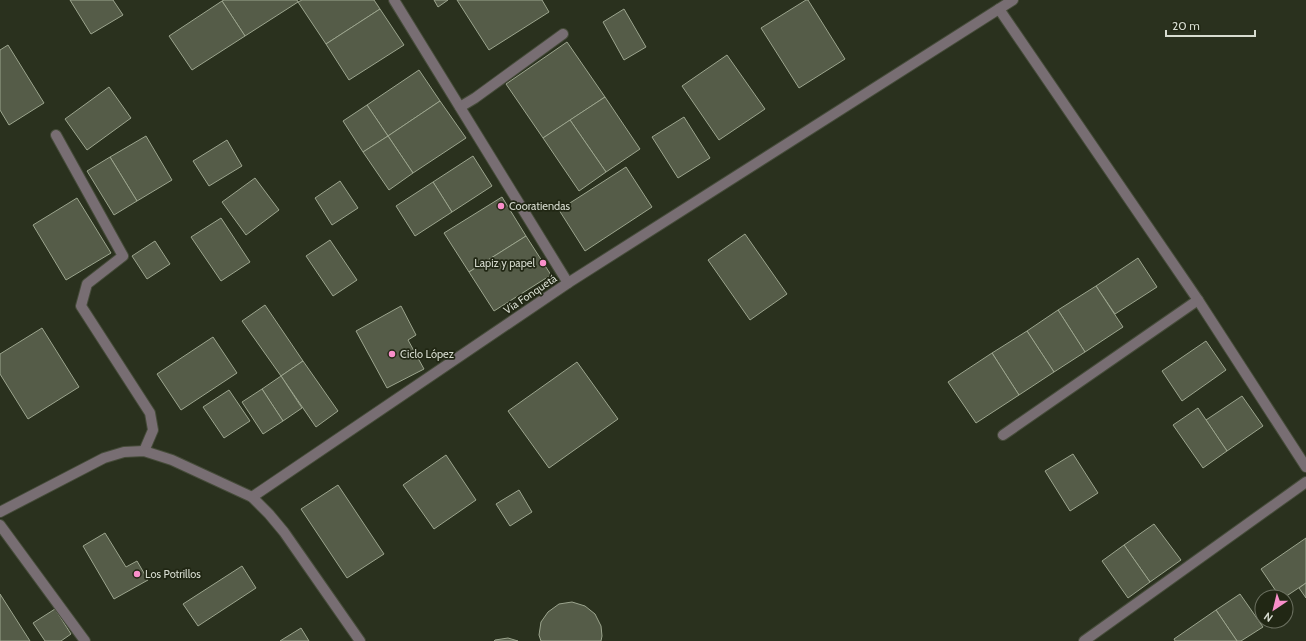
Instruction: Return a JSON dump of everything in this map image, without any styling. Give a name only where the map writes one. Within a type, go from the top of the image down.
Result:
[{"type":"street","name":"Vía Fonquetá","points":[[252,497],[568,283],[394,0]]},
{"type":"street","points":[[568,283],[1013,0]]},
{"type":"street","points":[[999,9],[1198,300],[1306,467]]},
{"type":"street","points":[[460,107],[475,98],[563,34]]},
{"type":"street","points":[[56,135],[122,256],[87,284],[81,306],[150,413],[153,430],[144,451]]},
{"type":"street","points":[[1003,435],[1198,300]]},
{"type":"street","points":[[0,512],[104,458],[124,452],[144,451],[172,460],[252,497],[284,532],[360,641]]},
{"type":"street","points":[[1084,641],[1306,482]]},
{"type":"street","points":[[0,525],[85,641]]},
{"type":"building","points":[[70,0],[113,0],[123,15],[91,34]]},
{"type":"building","points":[[297,0],[298,2],[245,36],[222,1]]},
{"type":"building","points":[[302,0],[374,0],[380,9],[326,44],[298,2]]},
{"type":"building","points":[[434,0],[448,0],[438,7]]},
{"type":"building","points":[[457,0],[542,0],[549,12],[489,50]]},
{"type":"building","points":[[808,0],[845,59],[799,88],[761,28]]},
{"type":"building","points":[[222,1],[245,36],[192,70],[169,36]]},
{"type":"building","points":[[380,9],[404,45],[349,80],[326,44]]},
{"type":"building","points":[[624,9],[646,47],[624,60],[603,22]]},
{"type":"building","points":[[567,42],[605,97],[543,138],[506,84]]},
{"type":"building","points":[[8,45],[44,103],[9,125],[0,110],[0,50]]},
{"type":"building","points":[[727,55],[765,109],[719,140],[682,86]]},
{"type":"building","points":[[419,70],[440,101],[388,136],[367,105]]},
{"type":"building","points":[[109,87],[131,118],[87,150],[65,119]]},
{"type":"building","points":[[605,97],[640,149],[606,172],[570,120]]},
{"type":"building","points":[[440,101],[466,138],[413,173],[388,136]]},
{"type":"building","points":[[367,105],[388,136],[363,152],[343,121]]},
{"type":"building","points":[[684,117],[710,158],[678,178],[652,137]]},
{"type":"building","points":[[570,120],[606,172],[579,191],[543,138]]},
{"type":"building","points":[[146,136],[172,180],[137,201],[110,157]]},
{"type":"building","points":[[388,136],[413,173],[389,190],[363,152]]},
{"type":"building","points":[[227,140],[242,166],[209,186],[193,161]]},
{"type":"building","points":[[473,156],[492,186],[452,212],[433,182]]},
{"type":"building","points":[[110,157],[137,201],[114,215],[87,171]]},
{"type":"building","points":[[626,167],[652,207],[585,251],[559,210]]},
{"type":"building","points":[[255,178],[279,210],[246,235],[222,202]]},
{"type":"building","points":[[340,181],[358,208],[332,225],[315,198]]},
{"type":"building","points":[[433,182],[452,212],[415,236],[396,206]]},
{"type":"building","points":[[502,197],[526,236],[469,272],[444,233]]},
{"type":"building","points":[[77,198],[111,253],[66,280],[33,225]]},
{"type":"building","points":[[221,218],[250,262],[221,281],[191,237]]},
{"type":"building","points":[[745,234],[787,294],[750,320],[708,260]]},
{"type":"building","points":[[526,236],[551,275],[494,311],[469,272]]},
{"type":"building","points":[[330,240],[357,280],[333,296],[306,256]]},
{"type":"building","points":[[155,241],[170,264],[147,279],[132,256]]},
{"type":"building","points":[[1138,258],[1157,287],[1115,314],[1096,286]]},
{"type":"building","points":[[1096,286],[1123,327],[1085,352],[1058,310]]},
{"type":"building","points":[[265,305],[303,361],[281,376],[242,321]]},
{"type":"building","name":"Ciclo López","points":[[401,306],[416,335],[408,340],[424,369],[387,388],[356,331]]},
{"type":"building","points":[[1058,310],[1085,352],[1054,372],[1027,331]]},
{"type":"building","points":[[42,328],[79,387],[28,419],[0,374],[0,354]]},
{"type":"building","points":[[1027,331],[1054,372],[1019,395],[992,353]]},
{"type":"building","points":[[213,337],[237,373],[181,410],[157,374]]},
{"type":"building","points":[[1206,341],[1226,370],[1182,401],[1162,371]]},
{"type":"building","points":[[992,353],[1019,395],[976,423],[948,382]]},
{"type":"building","points":[[303,361],[338,411],[316,427],[281,376]]},
{"type":"building","points":[[577,362],[618,419],[549,468],[508,411]]},
{"type":"building","points":[[281,376],[302,408],[283,421],[262,389]]},
{"type":"building","points":[[262,389],[283,421],[263,434],[242,402]]},
{"type":"building","points":[[229,390],[250,421],[224,438],[203,407]]},
{"type":"building","points":[[1242,396],[1263,426],[1227,451],[1206,420]]},
{"type":"building","points":[[1198,408],[1227,451],[1203,468],[1173,425]]},
{"type":"building","points":[[1073,454],[1098,493],[1070,511],[1045,471]]},
{"type":"building","points":[[446,455],[476,500],[434,529],[403,485]]},
{"type":"building","points":[[338,485],[384,554],[347,578],[301,509]]},
{"type":"building","points":[[519,490],[532,512],[510,526],[496,504]]},
{"type":"building","points":[[1154,524],[1181,560],[1150,582],[1124,545]]},
{"type":"building","points":[[105,533],[126,567],[137,561],[148,580],[114,599],[83,546]]},
{"type":"building","points":[[1306,538],[1306,583],[1294,591],[1294,589],[1275,589],[1261,569]]},
{"type":"building","points":[[1124,545],[1150,582],[1128,598],[1102,561]]},
{"type":"building","points":[[242,566],[256,588],[198,626],[183,604]]},
{"type":"building","points":[[1306,583],[1306,598],[1299,588]]},
{"type":"building","points":[[0,594],[30,641],[0,641]]},
{"type":"building","points":[[1240,594],[1254,614],[1254,629],[1260,629],[1241,641],[1237,641],[1216,610]]},
{"type":"building","points":[[572,602],[585,606],[595,614],[601,626],[601,641],[541,641],[539,635],[541,622],[548,612],[559,604]]},
{"type":"building","points":[[55,609],[71,634],[61,641],[45,641],[33,623]]},
{"type":"building","points":[[1216,610],[1237,641],[1175,641],[1174,639]]},
{"type":"building","points":[[301,628],[309,641],[280,641]]},
{"type":"building","points":[[508,638],[518,641],[494,641],[495,640]]},
{"type":"place","name":"Cooratiendas","points":[[501,206]]},
{"type":"place","name":"Lapiz y papel","points":[[543,263]]},
{"type":"place","name":"Ciclo López","points":[[392,354]]},
{"type":"place","name":"Los Potrillos","points":[[137,574]]}]
